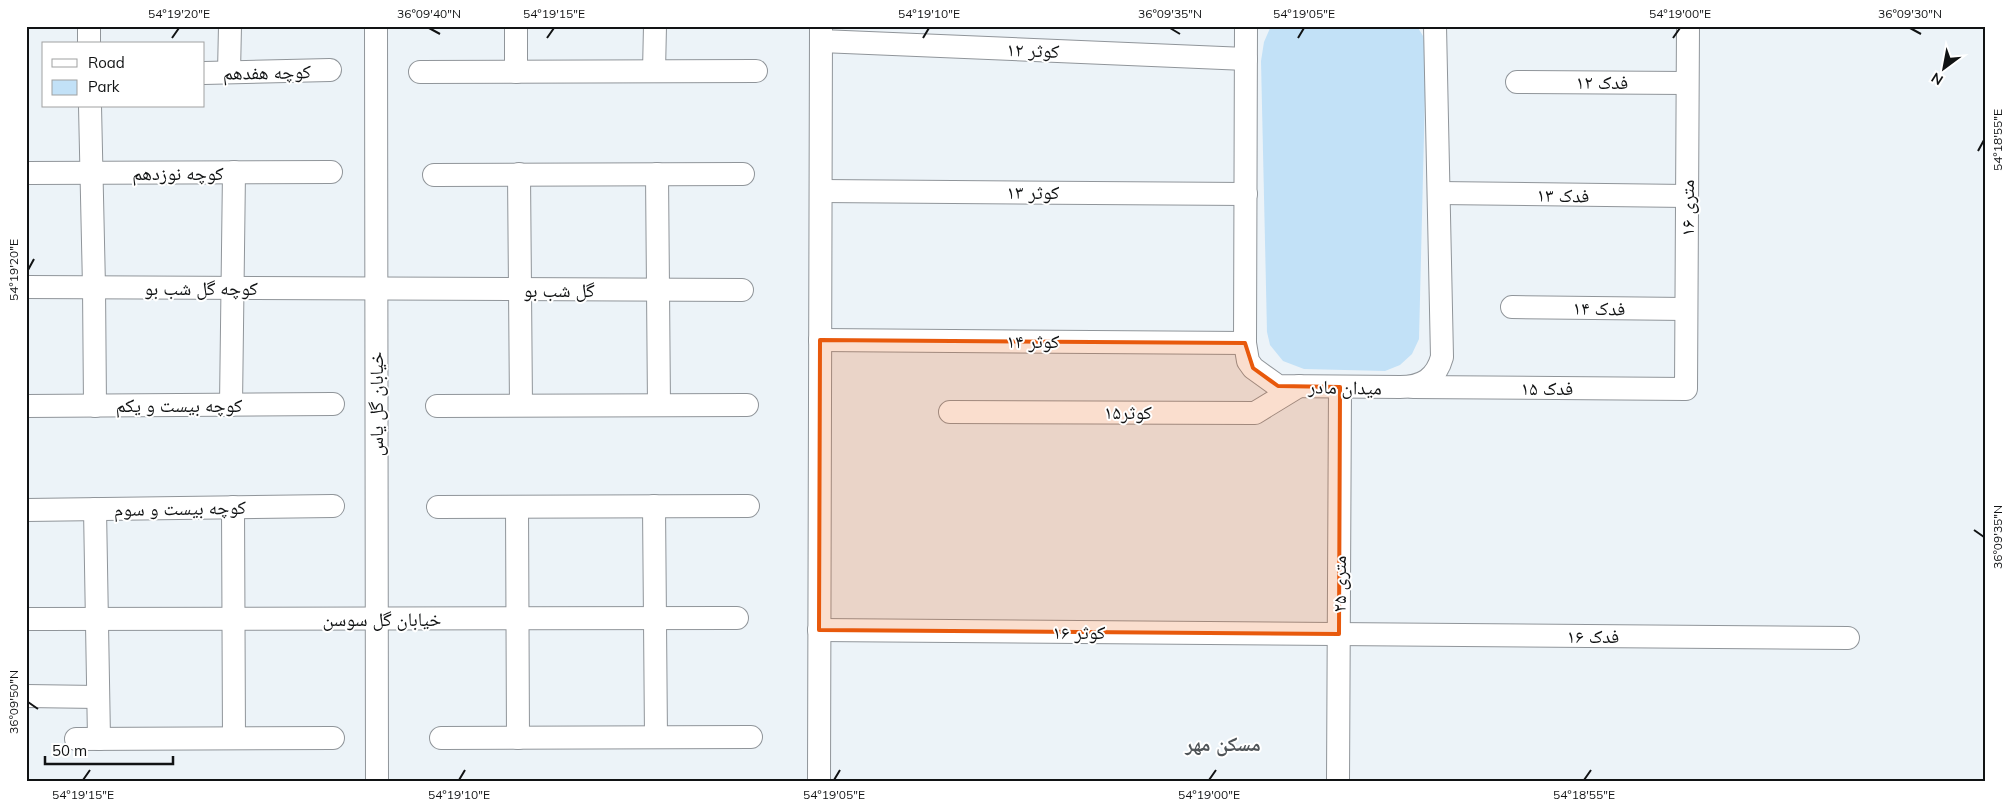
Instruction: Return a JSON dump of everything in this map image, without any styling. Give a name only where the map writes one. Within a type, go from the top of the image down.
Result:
[{"type":"street","points":[[89,26],[89,42]]},
{"type":"street","points":[[230,26],[230,72]]},
{"type":"street","name":"خیابان گل یاس","points":[[376,26],[377,782]]},
{"type":"street","points":[[516,26],[516,72]]},
{"type":"street","points":[[654,71],[655,26]]},
{"type":"street","name":"میدان مادر","points":[[1246,26],[1245,343],[1248,361],[1258,374],[1278,386],[1340,387],[1416,386],[1436,372],[1442,357],[1435,26]]},
{"type":"street","name":"۱۶ متری","points":[[1686,389],[1688,26]]},
{"type":"street","points":[[818,782],[821,34]]},
{"type":"street","name":"کوثر ۱۲","points":[[821,34],[1246,59]]},
{"type":"street","name":"کوچه هفدهم","points":[[205,73],[330,70]]},
{"type":"street","points":[[420,72],[756,71]]},
{"type":"street","name":"فدک ۱۲","points":[[1517,82],[1687,83]]},
{"type":"street","points":[[90,108],[94,287],[94,406]]},
{"type":"street","points":[[230,405],[234,172]]},
{"type":"street","name":"کوچه نوزدهم","points":[[26,173],[330,172]]},
{"type":"street","points":[[434,174],[744,174]]},
{"type":"street","points":[[519,174],[521,406]]},
{"type":"street","points":[[657,174],[659,405]]},
{"type":"street","name":"کوثر ۱۳","points":[[821,190],[1246,194]]},
{"type":"street","name":"فدک ۱۳","points":[[1439,193],[1687,196]]},
{"type":"street","name":"کوچه گل شب بو","points":[[26,287],[376,290]]},
{"type":"street","name":"گل شب بو","points":[[376,290],[742,290]]},
{"type":"street","name":"فدک ۱۴","points":[[1512,307],[1686,309]]},
{"type":"street","name":"کوثر ۱۴","points":[[820,340],[1245,343]]},
{"type":"street","name":"کوثر۱۵","points":[[950,412],[1255,413],[1299,386]]},
{"type":"street","name":"۲۵ متری","points":[[1338,782],[1340,387]]},
{"type":"street","name":"فدک ۱۵","points":[[1408,387],[1686,389]]},
{"type":"street","name":"کوچه بیست و یکم","points":[[26,406],[333,404]]},
{"type":"street","points":[[437,406],[746,405]]},
{"type":"street","name":"کوچه بیست و سوم","points":[[26,510],[333,506]]},
{"type":"street","points":[[438,506],[748,506]]},
{"type":"street","points":[[516,506],[518,738]]},
{"type":"street","points":[[654,506],[656,737]]},
{"type":"street","points":[[233,507],[234,738]]},
{"type":"street","points":[[96,509],[99,739]]},
{"type":"street","name":"خیابان گل سوسن","points":[[26,619],[737,618]]},
{"type":"street","name":"کوثر ۱۶","points":[[819,630],[1338,634]]},
{"type":"street","name":"فدک ۱۶","points":[[1338,634],[1848,638]]},
{"type":"street","points":[[26,696],[98,697]]},
{"type":"street","points":[[441,738],[751,737]]},
{"type":"street","points":[[76,739],[333,738]]},
{"type":"highlighted area","points":[[820,340],[1245,343],[1253,368],[1278,386],[1340,387],[1339,634],[819,630]]},
{"type":"green space","points":[[1271,26],[1417,26],[1423,36],[1426,53],[1419,339],[1412,354],[1400,365],[1385,371],[1304,369],[1283,361],[1270,345],[1267,332],[1261,61],[1264,42]]},
{"type":"district","name":"مسکن مهر","points":[[1223,743]]}]
